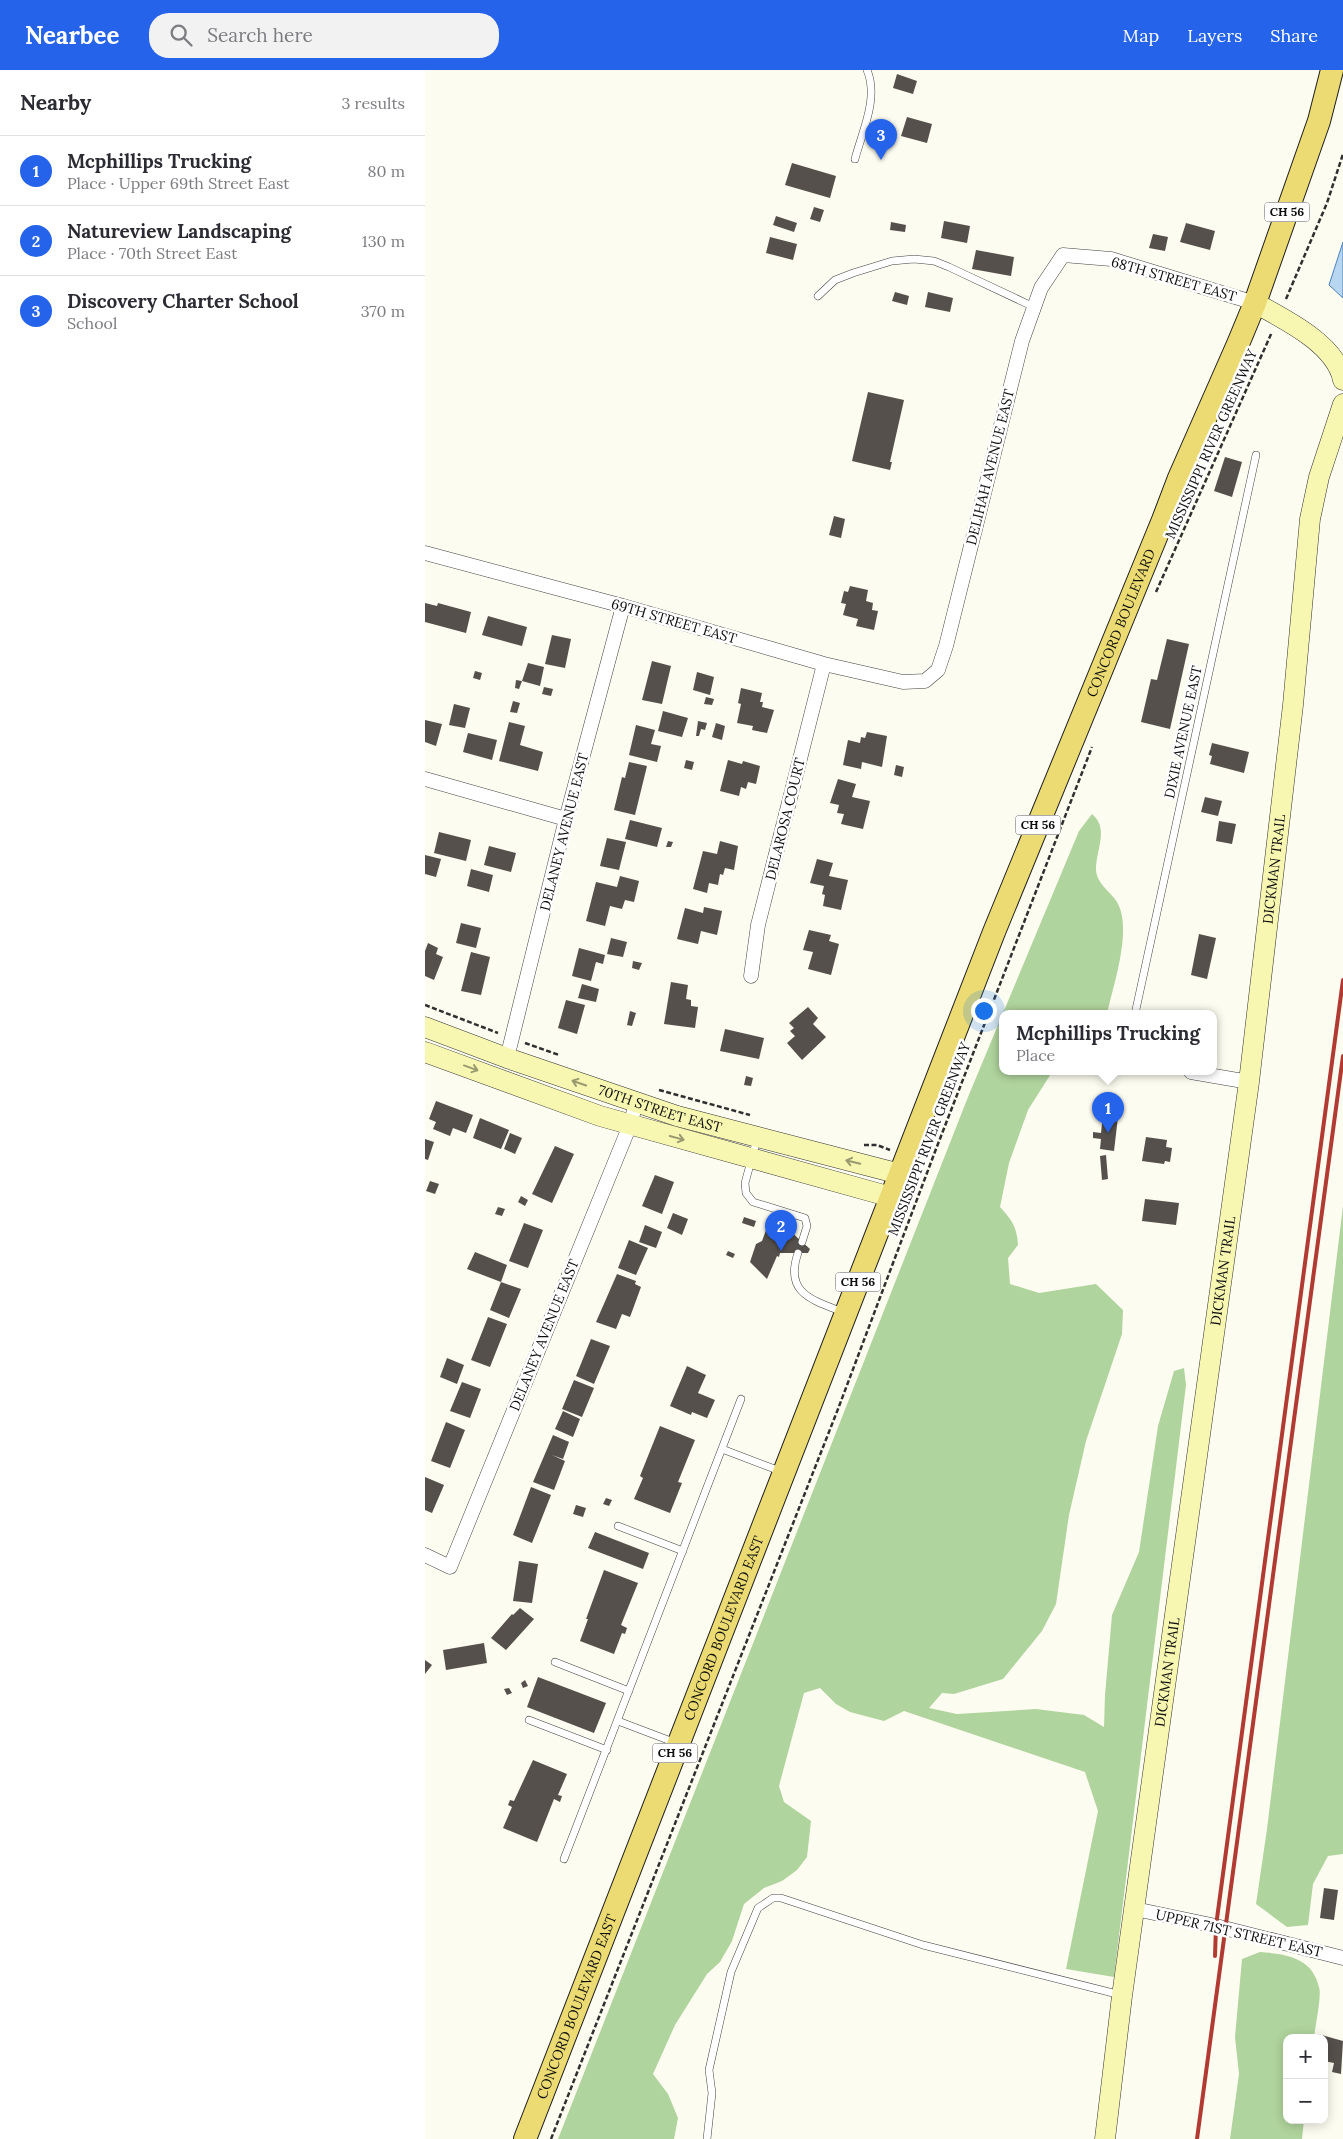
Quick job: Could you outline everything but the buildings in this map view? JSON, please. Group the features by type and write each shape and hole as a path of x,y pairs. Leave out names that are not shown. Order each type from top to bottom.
{"main road":[{"name":"CONCORD BOULEVARD","path":"903,1165 994,932 1179,478 1255,303 1319,121 1332,70"},
{"name":"CONCORD BOULEVARD EAST","path":"525,2139 903,1165"}],"street":[{"name":"68TH STREET EAST","path":"1063,255 1111,259 1215,289 1255,303"},
{"name":"DELIHAH AVENUE EAST","path":"925,681 938,670 946,646 1021,341 1041,288 1063,255"},
{"path":"1255,303 1279,316 1315,340 1332,358 1343,380"},
{"name":"DICKMAN TRAIL","path":"1105,2139 1122,1996 1249,1082 1293,705 1310,519 1319,478 1343,404"},
{"name":"69TH STREET EAST","path":"425,553 623,606 824,664 903,682 925,681"},
{"name":"DELANEY AVENUE EAST","path":"507,1058 566,819 623,606"},
{"name":"DELAROSA COURT","path":"751,976 758,925 824,664"},
{"path":"425,779 566,819"},
{"name":"70TH STREET EAST","path":"425,1027 507,1058 677,1116 757,1137 903,1165"},
{"name":"70TH STREET EAST","path":"425,1052 600,1116 891,1196"},
{"path":"1208,1075 1249,1082"},
{"name":"DELANEY AVENUE EAST","path":"425,1555 450,1567 630,1125 636,1103"},
{"name":"UPPER 71ST STREET EAST","path":"1135,1909 1225,1928 1343,1958"}],"lane":[{"path":"855,159 871,98 870,77 867,70"},
{"path":"818,296 835,280 853,273 892,261 914,259 934,261 1034,307"},
{"name":"DIXIE AVENUE EAST","path":"1136,1010 1256,455"},
{"path":"757,1137 745,1182 746,1193 753,1202 805,1218 807,1226 802,1242"},
{"path":"798,1253 794,1265 793,1279 799,1289 820,1303 846,1313"},
{"path":"564,1859 741,1399"},
{"path":"722,1449 785,1472"},
{"path":"618,1526 683,1552"},
{"path":"555,1662 629,1691"},
{"path":"529,1720 607,1750"},
{"path":"618,1721 678,1744"},
{"path":"707,2139 712,2093 709,2070 731,1972 758,1908 773,1898 781,1898 923,1945 1122,1996"}],"path":[{"name":"MISSISSIPPI RIVER GREENWAY","path":"1154,596 1279,316 1327,203 1343,154"},
{"name":"MISSISSIPPI RIVER GREENWAY","path":"551,2139 835,1418 930,1164 1094,742"},
{"path":"425,1005 567,1058"},
{"path":"651,1087 754,1116"},
{"path":"857,1145 877,1145 903,1165 930,1164"}],"green space":[{"path":"1092,814 1100,826 1101,833 1096,863 1097,876 1117,902 1121,913 1123,927 1120,958 1108,1010 1004,1010 1079,831"},
{"path":"999,1023 999,1075 1050,1075 1028,1110 1009,1163 1000,1207 1013,1224 1018,1245 1008,1258 1010,1284 1039,1293 1096,1284 1123,1310 1122,1334 1086,1441 1069,1515 1056,1604 1042,1631 1003,1679 954,1694 942,1693 929,1708 957,1714 1036,1709 1084,1715 1104,1727 1112,1615 1139,1552 1158,1426 1174,1371 1184,1368 1186,1385 1114,1977 1066,1969 1098,1811 1085,1772 904,1711 884,1721 850,1712 836,1704 820,1688 804,1693 779,1786 784,1802 811,1821 807,1857 797,1870 782,1881 764,1888 744,1904 732,1941 720,1962 707,1974 675,2025 653,2074 668,2094 678,2118 674,2139 558,2139 968,1097"},
{"path":"1343,1206 1343,1854 1328,1856 1313,1884 1308,1925 1287,1927 1256,1904 1267,1829"},
{"path":"1260,1952 1288,1956 1304,1963 1316,1977 1320,1991 1315,2034 1283,2034 1283,2124 1304,2124 1302,2139 1230,2139 1239,2074 1235,2037 1242,1959"}],"water":[{"path":"1343,242 1343,298 1329,285"}],"railway":[{"path":"1215,1956 1216,1926 1343,980"},
{"path":"1197,2139 1343,1056"}],"place":[{"name":"Discovery Charter School","path":"881,160"},
{"name":"Mcphillips Trucking","path":"1108,1133"},
{"name":"Natureview Landscaping","path":"781,1251"}]}
